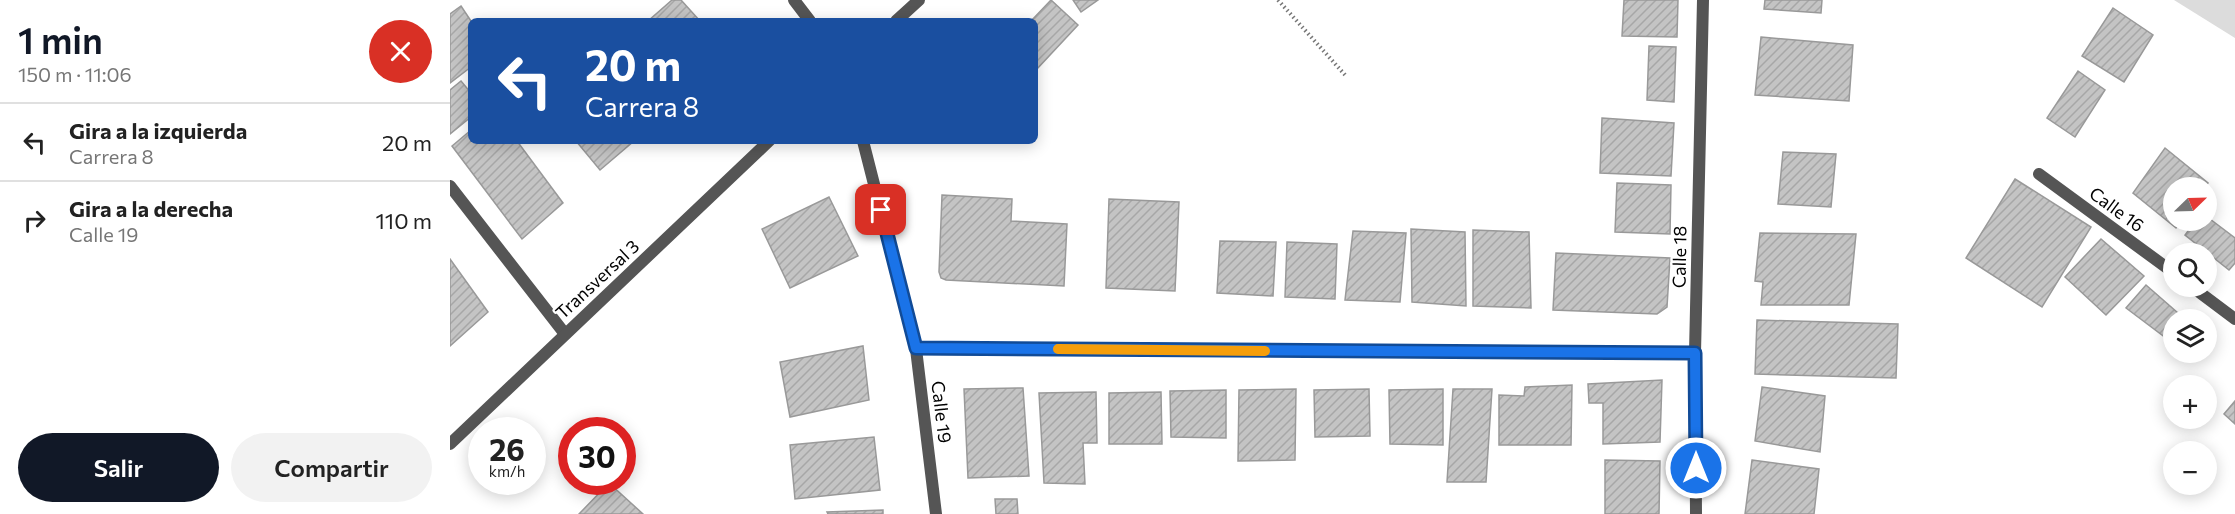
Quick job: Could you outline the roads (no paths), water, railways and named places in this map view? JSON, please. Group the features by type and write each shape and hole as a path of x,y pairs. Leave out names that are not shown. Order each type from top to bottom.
{"street":[{"path":"794,0 808,18"},
{"path":"899,18 919,0"},
{"name":"Calle 18","path":"1696,514 1695,353 1703,0"},
{"name":"Transversal 3","path":"450,444 767,144"},
{"name":"Calle 19","path":"864,144 916,348 936,514"},
{"name":"Calle 16","path":"2039,174 2163,265"},
{"path":"450,186 565,334"},
{"path":"2206,297 2235,319"},
{"path":"916,348 1695,353"}]}
